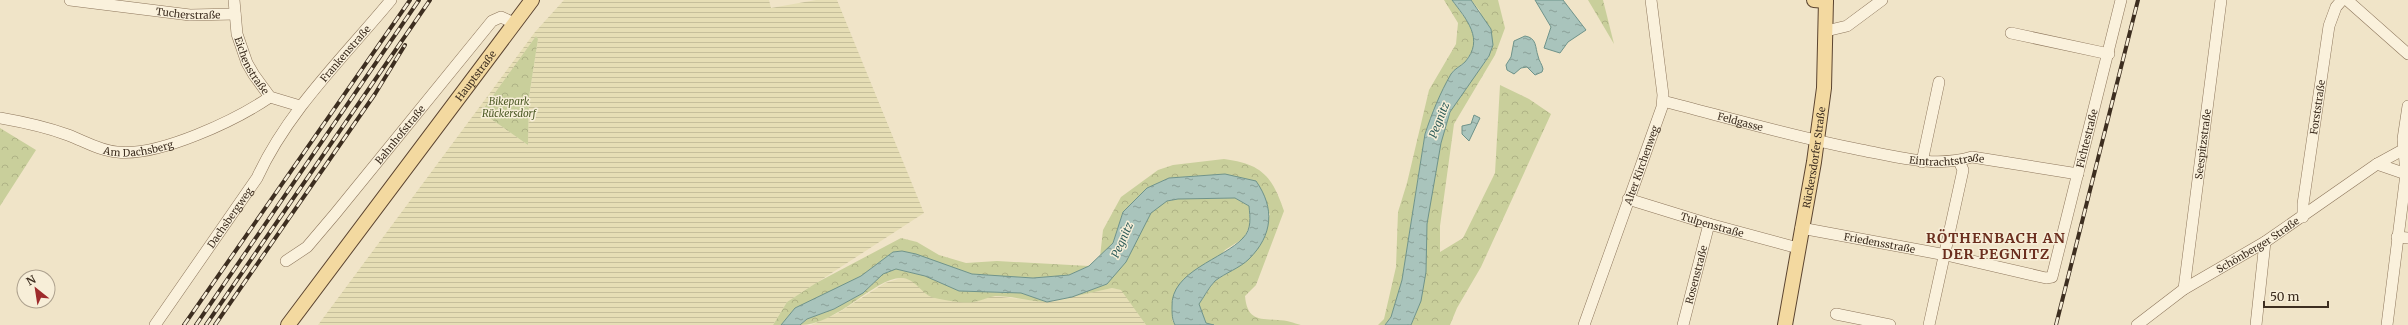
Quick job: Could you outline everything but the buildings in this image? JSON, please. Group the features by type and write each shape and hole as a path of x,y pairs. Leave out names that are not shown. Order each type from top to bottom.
{"main road":[{"name":"Hauptstraße","path":"288,325 420,152 532,0"},
{"name":"Rückersdorfer Straße","path":"1785,325 1817,142 1824,88 1826,31 1822,0"}],"street":[{"name":"Tucherstraße","path":"70,0 190,15 235,14"},
{"name":"Eichenstraße","path":"234,0 238,34 247,63 270,97 300,106"},
{"name":"Frankenstraße","path":"300,106 391,0"},
{"name":"Alter Kirchenweg","path":"1584,325 1663,101 1651,0"},
{"path":"1826,31 1847,26 1882,0"},
{"name":"Fichtestraße","path":"2052,277 2121,0"},
{"name":"Seespitzstraße","path":"2184,289 2221,0"},
{"name":"Forststraße","path":"2304,217 2303,204 2329,26 2336,7 2342,0"},
{"path":"2347,0 2408,54"},
{"name":"Bahnhofstraße","path":"286,261 312,241 492,21 501,17 514,23"},
{"path":"2011,33 2108,54"},
{"path":"1922,162 1939,82"},
{"name":"Am Dachsberg","path":"0,118 43,128 118,152 153,148 199,133 252,109 270,97"},
{"name":"Feldgasse","path":"1663,101 1817,142"},
{"name":"Dachsbergweg","path":"155,325 257,178 266,157 300,106"},
{"path":"2387,325 2403,238 2406,148 2403,139 2408,106"},
{"name":"Eintrachtstraße","path":"1817,142 1922,162 1960,161 1972,157 2078,174"},
{"name":"Schönberger Straße","path":"2138,325 2184,289 2265,242 2304,217 2377,164 2406,148"},
{"path":"1929,325 1946,255 1963,170 1960,161"},
{"path":"2377,164 2406,174"},
{"name":"Tulpenstraße","path":"1628,199 1709,224 1798,248"},
{"name":"Rosenstraße","path":"1683,325 1709,224"},
{"name":"Friedensstraße","path":"1801,228 1946,255 2046,278 2052,277"},
{"path":"2256,325 2265,242"},
{"path":"1836,314 1890,325"}],"shaded area":[{"path":"564,0 769,0 771,8 816,0 837,0 924,213 787,302 773,325 318,325 535,32","holes":["536,36 538,39 529,97 528,145 481,112"]},
{"path":"901,278 912,280 932,297 974,302 992,296 1047,302 1112,288 1122,290 1146,325 811,325 838,313 885,283"}],"green space":[{"path":"1444,0 1452,0 1474,31 1475,47 1465,62 1452,72 1425,134 1402,280 1391,317 1385,325 1378,325 1384,319 1396,267 1398,212 1407,183 1429,90 1456,44 1458,23"},
{"path":"1471,0 1498,0 1505,28 1495,55 1454,124 1440,226 1440,252 1463,238 1495,173 1500,85 1529,99 1551,114 1481,267 1457,308 1450,325 1411,325 1420,301 1424,276 1428,212 1438,150 1446,121 1454,104 1489,57 1480,11"},
{"path":"1588,0 1603,0 1614,44"},
{"name":"Bikepark Rückersdorf","path":"536,36 538,39 529,97 528,145 481,112"},
{"path":"0,128 36,150 0,206"},
{"path":"1224,159 1248,164 1257,168 1264,174 1270,180 1275,189 1284,211 1256,285 1245,296 1248,310 1255,317 1284,320 1301,325 1214,325 1206,323 1199,304 1214,282 1248,259 1270,214 1225,174 1169,178 1147,188 1123,212 1113,243 1100,257 1103,230 1121,197 1158,170 1173,165"},
{"path":"1235,198 1249,206 1250,225 1244,238 1225,250 1172,320 1175,325 1146,325 1121,290 1112,288 1072,297 1107,284 1151,212 1167,201 1178,199"},
{"path":"901,238 917,242 939,255 966,263 997,261 1089,266 1069,275 1033,278 995,276 972,274 902,251 893,252 861,276 842,287 795,308 781,325 773,325 787,302 816,283"},
{"path":"896,269 925,276 959,291 1021,293 1047,302 995,296 970,302 949,301 930,297 911,281 901,278 890,280 879,285 828,318 814,323 800,325 807,319 834,309 863,293 883,274"}],"water":[{"name":"Pegnitz","path":"1452,0 1471,0 1491,29 1493,45 1489,56 1450,112 1441,143 1427,224 1426,272 1421,301 1411,325 1385,325 1391,317 1402,280 1425,134 1430,118 1452,72 1465,62 1471,54 1473,45 1473,37 1468,22"},
{"path":"1535,0 1563,0 1586,30 1568,42 1560,53 1544,48 1551,27"},
{"path":"1525,36 1534,41 1538,58 1543,69 1542,72 1535,75 1527,67 1521,68 1514,74 1507,70 1506,65 1511,57 1514,41"},
{"path":"1474,115 1480,118 1469,141 1462,134 1462,126 1471,124"},
{"name":"Pegnitz","path":"1225,174 1256,181 1266,201 1269,221 1267,231 1257,250 1249,259 1237,268 1215,281 1199,304 1206,323 1214,325 1175,325 1172,307 1174,295 1180,284 1189,275 1234,246 1248,231 1250,223 1249,206 1235,198 1178,199 1167,201 1151,213 1126,262 1107,284 1072,297 1047,302 1021,293 959,291 925,276 896,269 883,274 863,293 834,309 807,319 800,325 781,325 795,308 861,276 893,252 902,251 916,254 972,274 1033,278 1069,275 1089,266 1113,243 1123,212 1147,188 1169,178"}],"railway":[{"path":"184,325 410,0"},
{"path":"196,325 419,0"},
{"path":"206,325 430,0"},
{"path":"2056,325 2138,0"},
{"path":"215,325 375,94 405,45"}],"district":[{"name":"RÖTHENBACH AN DER PEGNITZ","path":"1996,246"}]}
